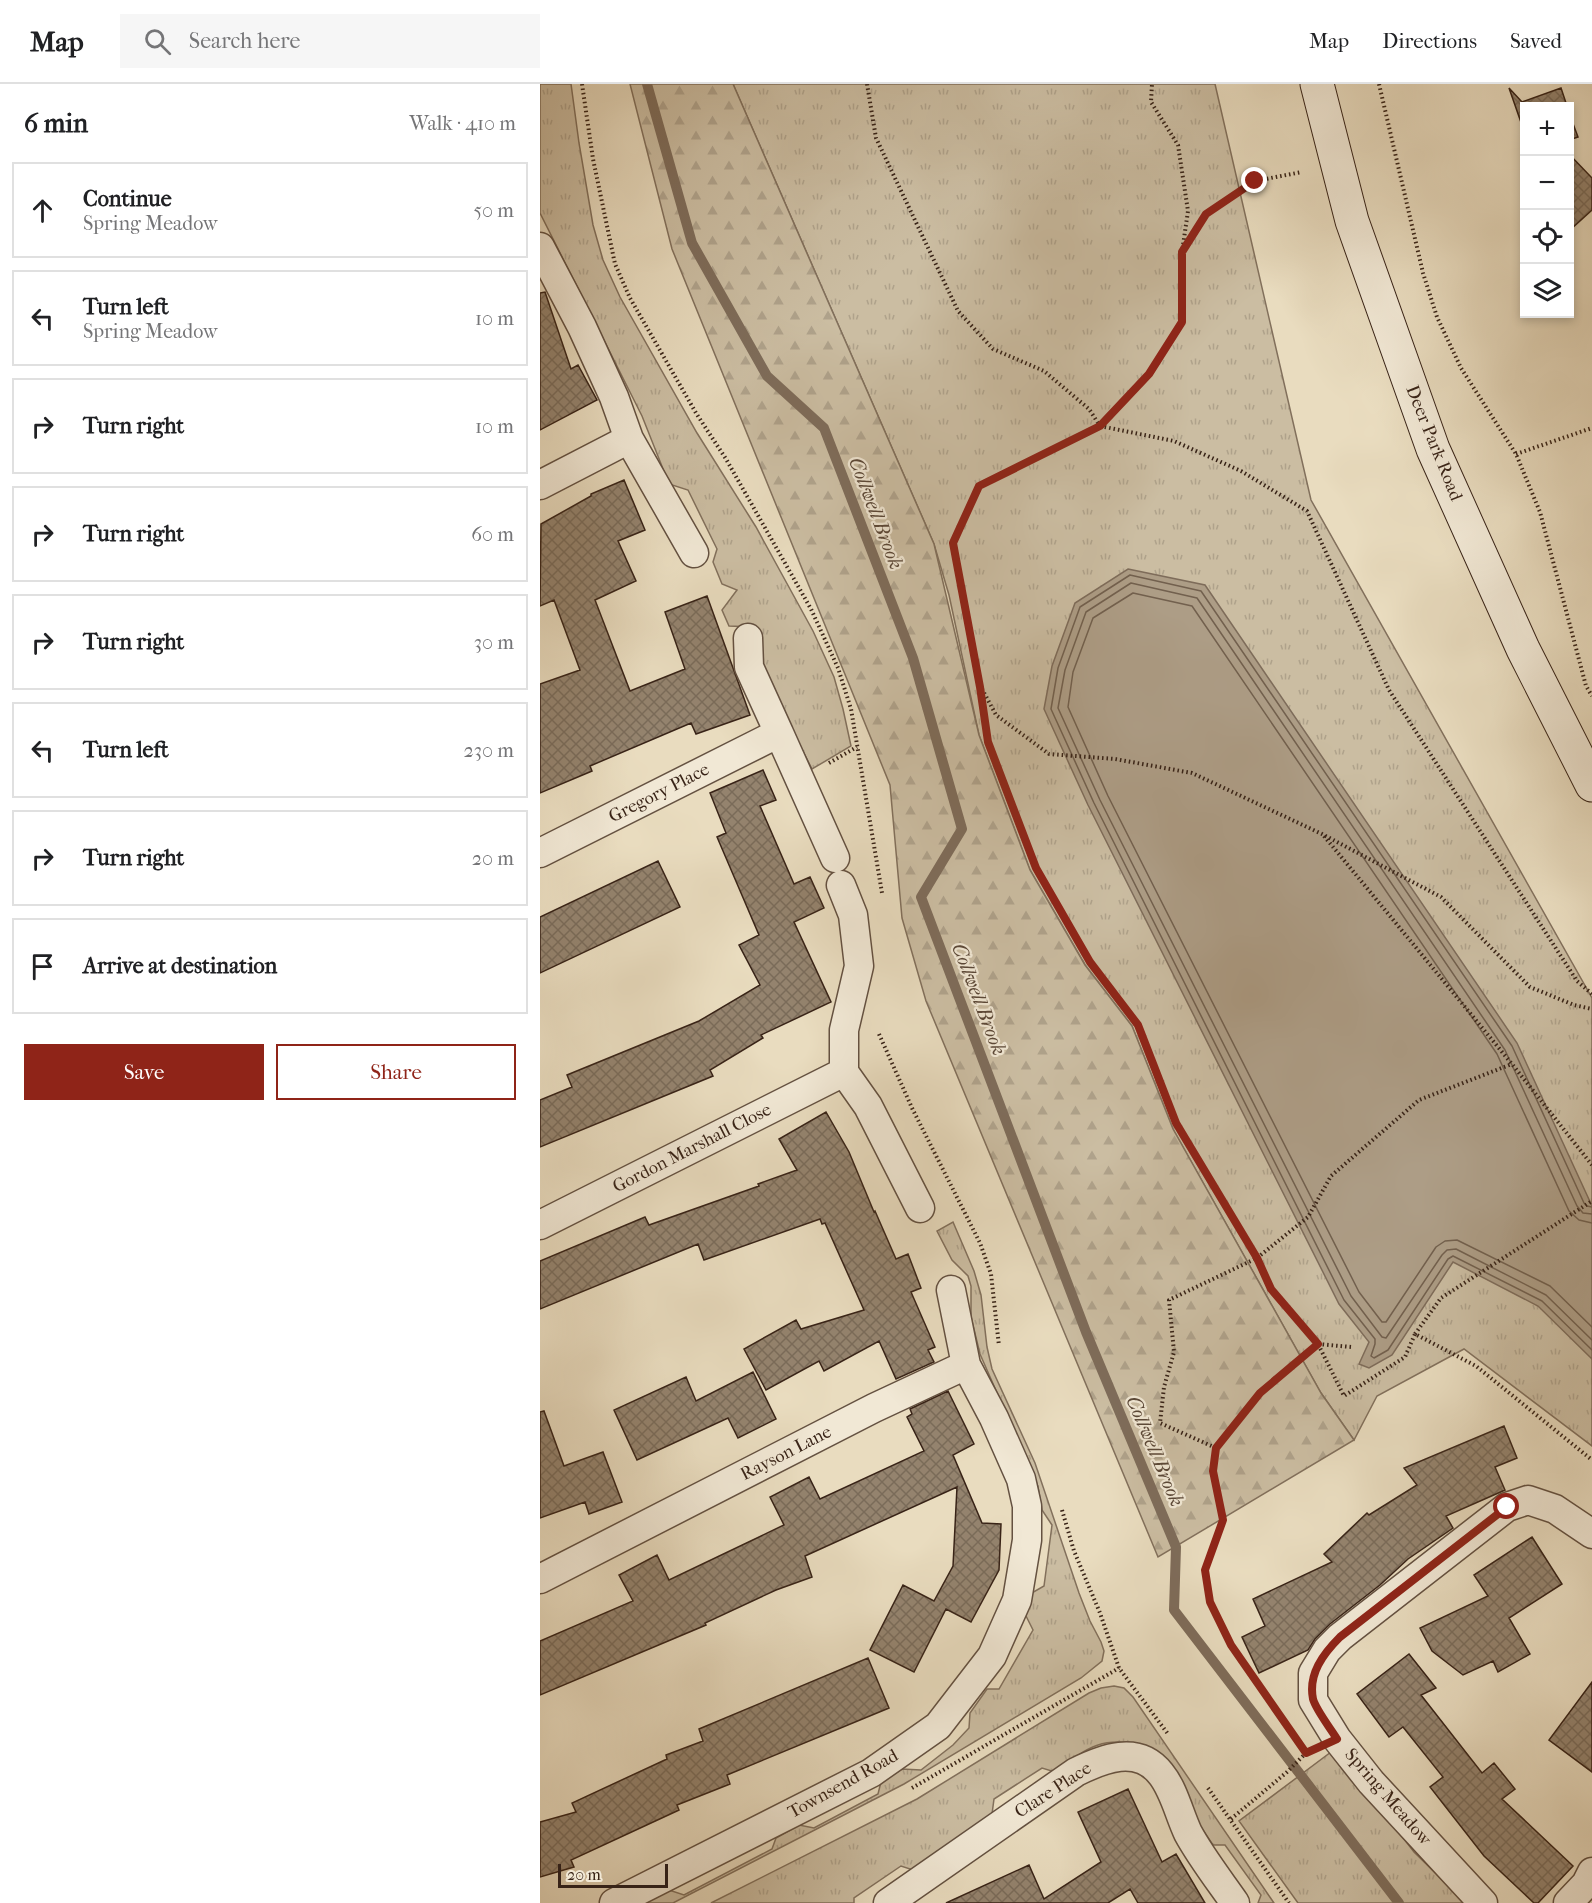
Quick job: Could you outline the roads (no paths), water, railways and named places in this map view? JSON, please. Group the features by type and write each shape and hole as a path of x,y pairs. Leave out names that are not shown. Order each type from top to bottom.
{"street":[{"name":"Deer Park Road","path":"1317,84 1352,221 1433,449 1523,649 1592,785"},
{"path":"540,247 587,337 614,397 629,439 694,553"},
{"path":"540,485 629,439"},
{"path":"748,638 749,667 838,871 853,915 859,966 844,1030 844,1072 868,1106 920,1208"},
{"name":"Gregory Place","path":"540,853 779,733"},
{"name":"Gordon Marshall Close","path":"540,1225 844,1072"},
{"path":"951,1290 966,1365"},
{"name":"Rayson Lane","path":"540,1579 874,1408 966,1365"},
{"name":"Townsend Road","path":"614,1903 871,1773 938,1726 992,1656 1017,1600 1027,1540 1027,1506 1021,1479 994,1418 966,1365"},
{"name":"Spring Meadow","path":"1483,1903 1371,1782 1337,1739 1313,1700 1313,1674 1327,1650 1340,1637 1507,1507 1528,1500 1555,1509 1592,1534"},
{"name":"Clare Place","path":"888,1903 1076,1772 1102,1759 1118,1756 1135,1757 1160,1773 1189,1835 1235,1903"},
{"path":"1568,1903 1586,1884 1592,1872"}],"water":[{"path":"1128,569 1205,585 1517,1043 1592,1206 1592,1359 1538,1306 1453,1262 1392,1355 1369,1368 1359,1364 1369,1342 1339,1304 1088,805 1044,709 1052,666 1075,603"}],"waterway":[{"name":"Collwell Brook","path":"647,84 692,243 767,376 824,428 913,658 962,829 921,897 1086,1332 1176,1547 1174,1610 1399,1903"}]}
